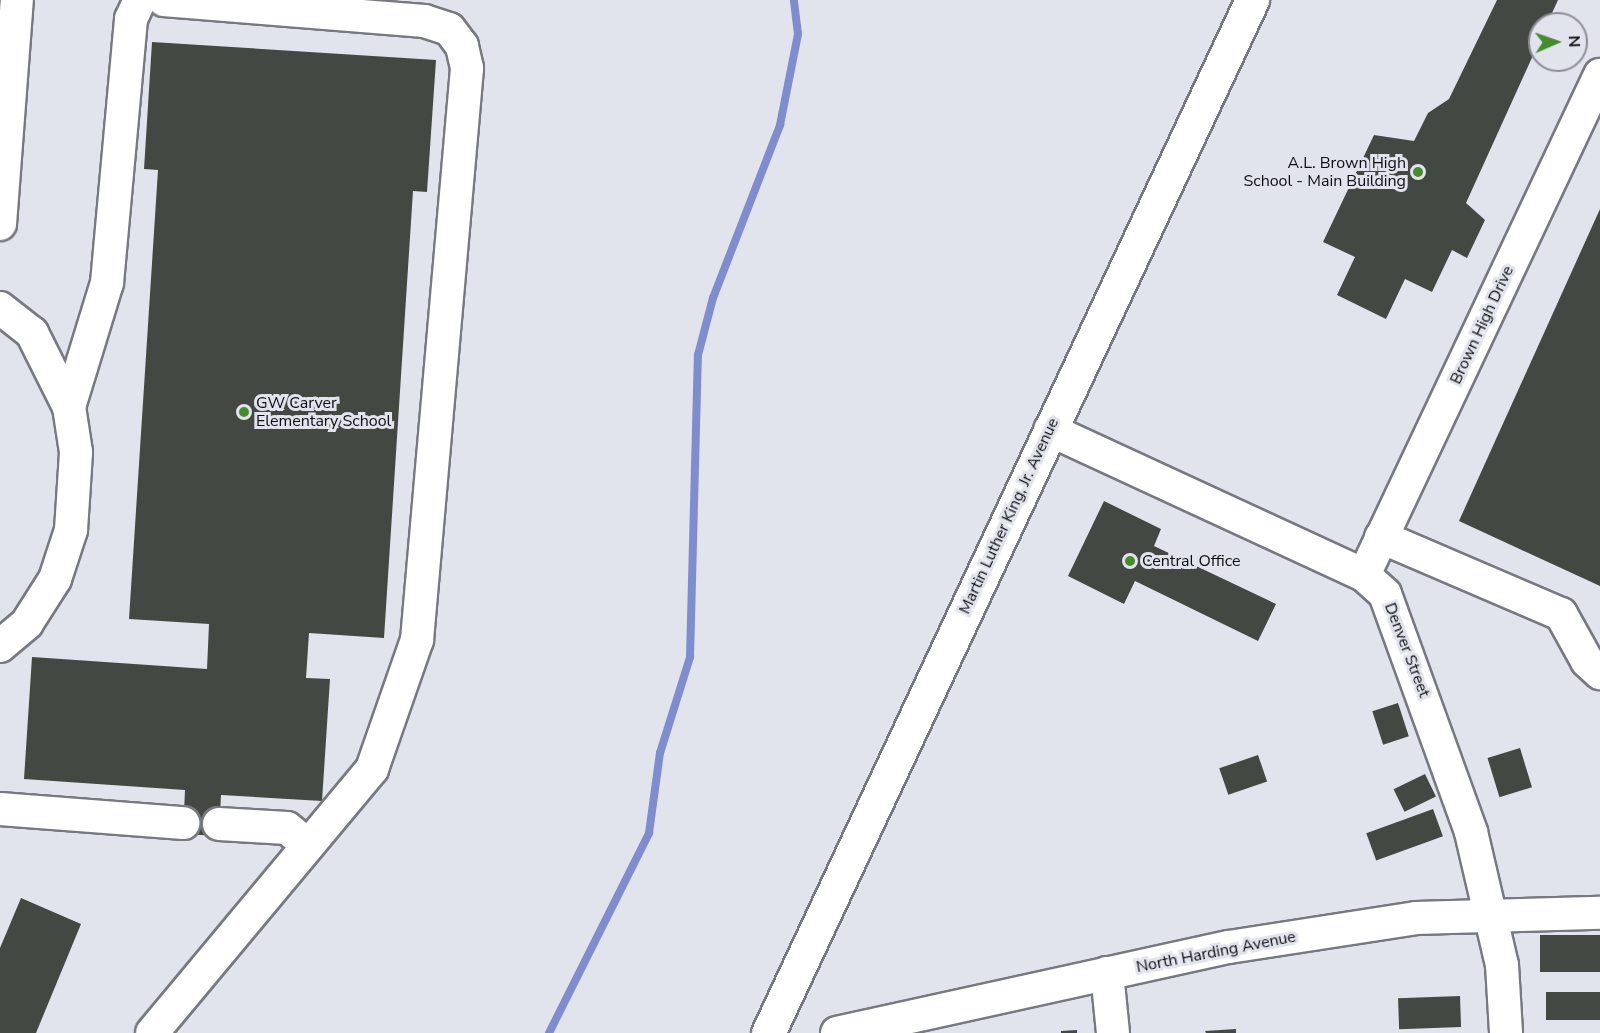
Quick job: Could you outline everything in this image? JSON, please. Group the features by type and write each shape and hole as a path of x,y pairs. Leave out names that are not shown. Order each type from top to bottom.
{"main road":[{"name":"Martin Luther King, Jr. Avenue","path":"768,1033 1252,0"}],"street":[{"path":"0,224 17,0"},
{"path":"69,407 107,283 131,20 140,0"},
{"path":"152,1033 372,769 417,640 467,68 462,46 449,29 424,21 252,5 164,0"},
{"name":"Brown High Drive","path":"1364,575 1590,121 1600,75"},
{"path":"0,308 32,333 69,407 76,452 71,530 55,579 27,623 2,645"},
{"name":"Denver Street","path":"1050,430 1364,575 1385,594 1404,637 1471,832 1492,912 1506,1033"},
{"path":"1381,537 1561,614 1587,661 1600,673"},
{"path":"0,809 183,823"},
{"path":"219,825 287,828 308,845"},
{"name":"North Harding Avenue","path":"837,1033 873,1029 1107,973 1252,943 1416,918 1492,912 1600,913"},
{"path":"1107,973 1113,1033"}],"building":[{"name":"A.L. Brown High School - Main Building","path":"1497,0 1558,0 1552,12 1528,12 1528,66 1466,203 1485,220 1467,258 1452,250 1432,292 1405,279 1386,319 1337,295 1355,257 1323,242 1374,135 1414,141 1428,113 1449,99"},
{"path":"152,42 436,60 427,192 413,191 384,638 309,633 306,678 330,679 322,801 221,795 219,836 183,834 185,790 24,779 32,657 207,669 209,624 129,619 158,170 144,169"},
{"path":"1600,209 1600,586 1459,521"},
{"name":"Central Office","path":"1104,501 1161,529 1154,546 1276,604 1258,641 1135,581 1124,604 1068,576"},
{"path":"1398,703 1409,736 1383,745 1372,711"},
{"path":"1520,748 1532,787 1499,797 1487,758"},
{"path":"1258,755 1267,781 1228,795 1219,768"},
{"path":"1425,774 1436,796 1405,812 1394,789"},
{"path":"1433,809 1443,836 1376,861 1366,833"},
{"path":"21,898 81,924 36,1033 0,1033 0,948"},
{"path":"1540,935 1600,935 1600,972 1540,972"},
{"path":"1546,992 1600,992 1600,1020 1546,1020"},
{"path":"1460,996 1461,1027 1399,1029 1398,998"},
{"path":"1236,1029 1236,1033 1206,1033 1205,1031"},
{"path":"1077,1030 1077,1033 1061,1033 1061,1031"}],"waterway":[{"path":"549,1033 649,833 660,753 690,657 698,355 713,298 780,125 798,34 794,0"}],"place":[{"name":"A.L. Brown High School - Main Building","path":"1418,172"},
{"name":"GW Carver Elementary School","path":"244,412"},
{"name":"Central Office","path":"1130,561"}]}
